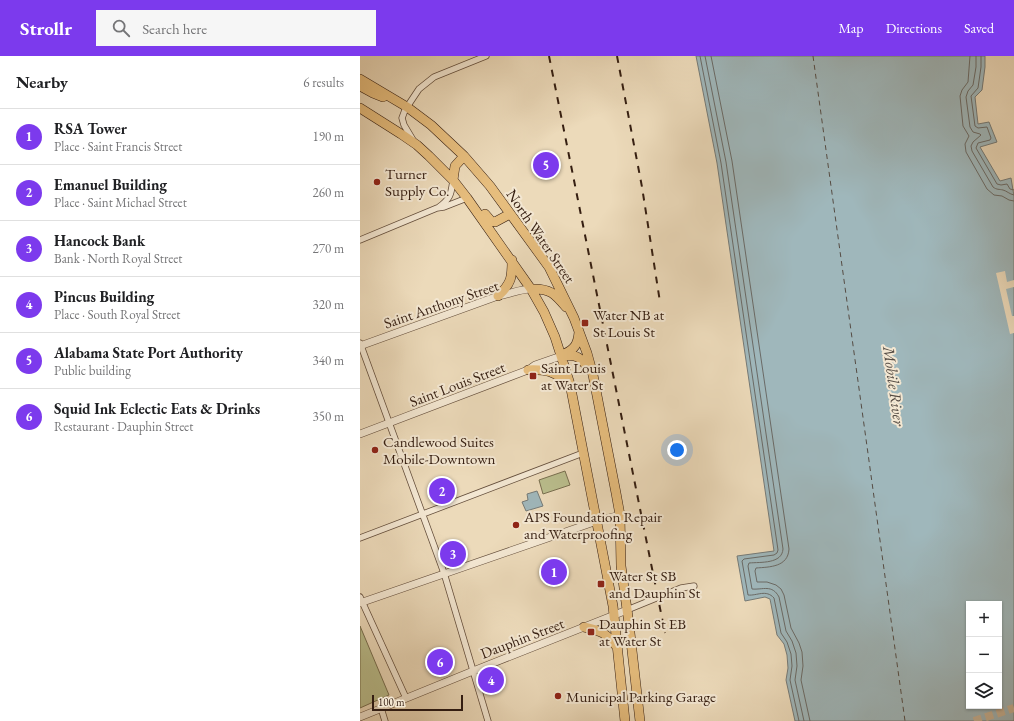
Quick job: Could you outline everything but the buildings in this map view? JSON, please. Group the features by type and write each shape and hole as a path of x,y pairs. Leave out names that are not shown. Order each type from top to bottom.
{"highway":[{"name":"North Water Street","path":"360,79 407,107 432,125 464,156 490,186 549,267 579,329 593,375 609,450 620,515 621,566 640,721"},
{"path":"360,86 372,93 396,100"},
{"path":"360,108 417,146 453,180 532,289 547,318 570,384 597,521 614,615 625,721"},
{"path":"453,180 454,168 464,156"},
{"path":"467,198 478,204 492,222 497,222 510,214"},
{"path":"498,296 509,283 512,272 512,260"},
{"path":"532,289 541,289 550,292 559,299 574,318"},
{"path":"561,356 573,350 577,346 579,329"},
{"path":"561,356 570,355 581,359 593,375"},
{"path":"528,370 550,371 570,384"},
{"path":"584,627 602,631 618,648"}],"street":[{"path":"417,146 403,123 403,113 419,89 434,77 475,58 486,56"},
{"path":"360,240 437,208 449,199 453,180"},
{"path":"437,208 444,207 467,198"},
{"name":"Saint Anthony Street","path":"360,345 498,296 532,289"},
{"path":"360,345 444,573 488,721"},
{"name":"Saint Louis Street","path":"360,434 561,356"},
{"path":"360,538 583,453"},
{"path":"406,698 361,601 597,521 620,515"},
{"name":"Dauphin Street","path":"360,717 681,588 694,586"},
{"path":"381,708 385,721"}],"green space":[{"path":"565,471 570,485 543,494 539,480"},
{"path":"360,626 389,695 360,708"}],"water":[{"name":"Mobile River","path":"696,56 985,56 982,90 975,97 978,124 989,122 997,142 980,147 1000,181 1011,178 1014,196 1014,721 795,721 786,680 788,668 787,655 784,644 777,635 770,599 765,597 745,601 737,556 774,551 717,163"},
{"path":"537,491 543,506 526,511 522,502 528,500 527,494"}],"pier":[{"path":"1005,271 1007,282 1014,280 1014,287 1006,289 1012,316 1014,316 1014,333 1010,334 996,273"}],"ferry route":[{"path":"813,56 905,721"}],"tunnel":[{"path":"974,721 1014,708"}],"railway":[{"path":"549,56 665,633"},
{"path":"617,56 642,187 660,302"}],"place":[{"name":"Alabama State Port Authority","path":"546,165"},
{"name":"Turner Supply Co.","path":"377,182"},
{"name":"Water NB at St Louis St","path":"585,323"},
{"name":"Saint Louis at Water St","path":"533,376"},
{"name":"Candlewood Suites Mobile-Downtown","path":"375,450"},
{"name":"Emanuel Building","path":"442,491"},
{"name":"APS Foundation Repair and Waterproofing","path":"516,525"},
{"name":"Hancock Bank","path":"453,554"},
{"name":"RSA Tower","path":"554,572"},
{"name":"Water St SB and Dauphin St","path":"601,584"},
{"name":"Dauphin St EB at Water St","path":"591,632"},
{"name":"Squid Ink Eclectic Eats & Drinks","path":"440,662"},
{"name":"Pincus Building","path":"491,680"},
{"name":"Municipal Parking Garage","path":"558,696"}]}
